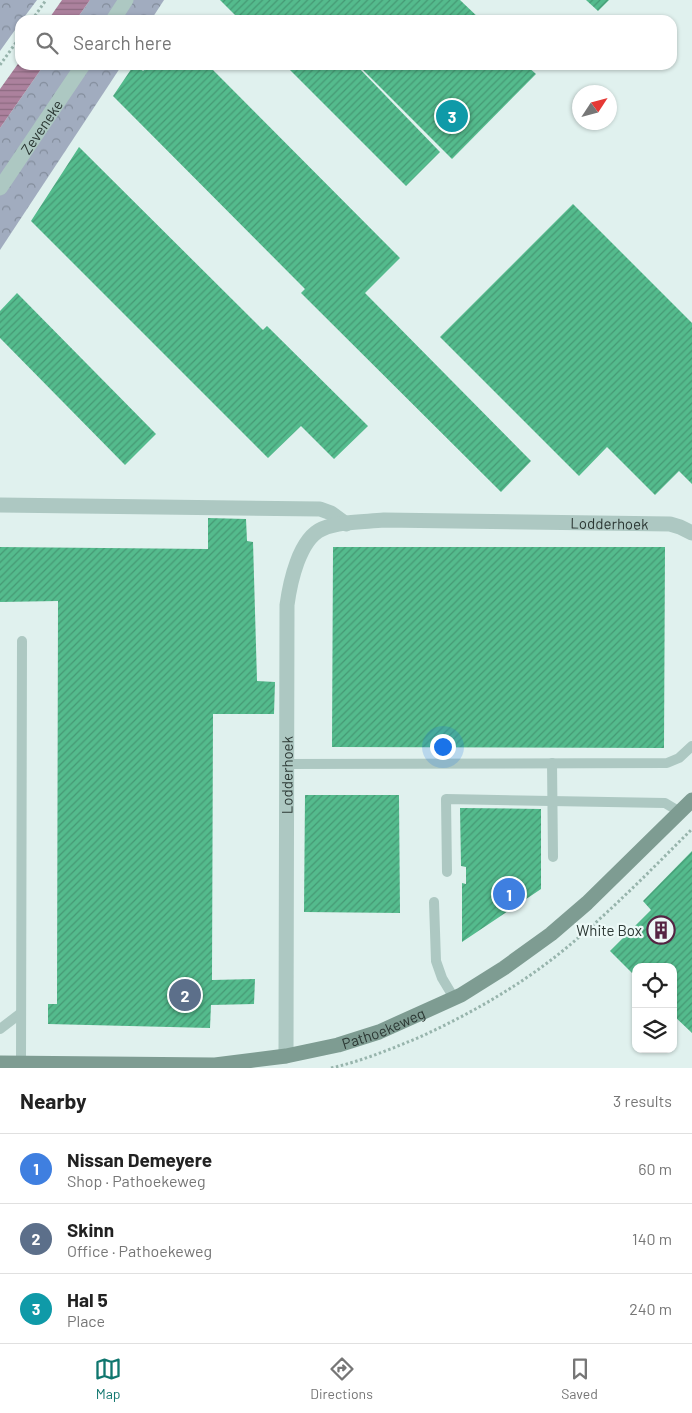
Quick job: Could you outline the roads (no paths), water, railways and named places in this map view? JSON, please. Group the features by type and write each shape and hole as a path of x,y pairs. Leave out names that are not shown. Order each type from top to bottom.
{"main road":[{"name":"Pathoekeweg","path":"0,1063 215,1065 286,1056 338,1045 380,1032 454,998 504,968 551,934 587,903 692,800"}],"street":[{"path":"116,15 126,0"},
{"name":"Zeveneke","path":"0,188 80,70"},
{"path":"0,505 320,508 331,513 346,524"},
{"name":"Lodderhoek","path":"286,1056 287,606 290,587 303,550 314,534 323,529 346,524 384,520 670,524 692,533"}],"lane":[{"path":"21,1063 22,641"},
{"path":"286,764 667,763 679,758 692,746"},
{"path":"552,763 553,857"},
{"path":"447,872 446,799 665,803 680,812"},
{"path":"434,902 436,961 442,978 454,998"},
{"path":"0,1029 21,1013"}],"place":[{"name":"Hal 5","path":"452,116"},
{"name":"Nissan Demeyere","path":"509,894"},
{"name":"White Box","path":"661,930"},
{"name":"Skinn","path":"185,995"}]}
